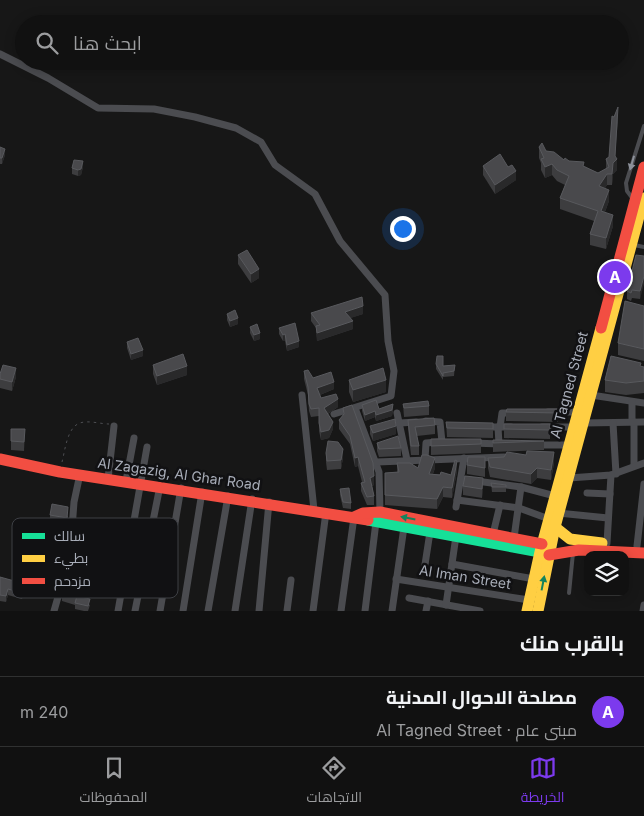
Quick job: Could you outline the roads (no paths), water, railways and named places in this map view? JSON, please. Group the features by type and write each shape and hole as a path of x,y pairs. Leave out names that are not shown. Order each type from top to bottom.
{"main road":[{"name":"Al Tagned Street","path":"528,606 543,550 569,478 579,425 578,412 639,199 644,167"},
{"name":"Al Tagned Street","path":"554,519 555,496 564,452 579,425 591,396 620,304 640,226 639,199"},
{"name":"Al Zagazig, Al Ghar Road","path":"0,459 60,472 181,488 354,517 362,513 493,534 514,538 543,550"},
{"name":"Al Zagazig, Al Ghar Road","path":"378,517 404,527 543,550"},
{"path":"554,519 559,533 572,541 609,550"},
{"path":"543,550 642,548"},
{"name":"Al Tagned Street","path":"538,611 543,550"}],"street":[{"path":"0,54 15,61"},
{"path":"35,70 98,108 154,109 195,116 236,128 261,142 275,165 315,194 340,241 385,295 388,341 394,371 392,394 388,397 334,414"},
{"path":"302,396 314,510"},
{"path":"591,396 644,402"},
{"path":"632,402 634,465"},
{"path":"355,408 371,447 380,478 378,517 365,611"},
{"path":"499,444 499,427 502,413 523,412"},
{"path":"541,412 578,412"},
{"path":"390,423 399,419 436,420 442,426 442,442"},
{"path":"399,419 408,460"},
{"path":"537,427 644,422"},
{"path":"609,550 608,518 613,475 613,423"},
{"path":"108,479 114,426"},
{"path":"442,426 451,426"},
{"path":"479,427 518,427"},
{"path":"364,430 373,428"},
{"path":"395,440 403,437"},
{"path":"126,482 134,438"},
{"path":"425,459 424,448 426,443 452,442"},
{"path":"462,443 509,444"},
{"path":"489,458 491,444"},
{"path":"529,444 564,452"},
{"path":"371,447 379,445"},
{"path":"135,518 147,447"},
{"path":"376,462 508,457"},
{"path":"464,458 456,503 518,508 554,519 608,518"},
{"path":"569,478 613,475 634,465 644,463"},
{"path":"73,518 80,474"},
{"path":"461,479 521,487 555,496"},
{"path":"642,548 644,484"},
{"path":"154,518 160,486"},
{"path":"514,538 521,487"},
{"path":"176,518 181,488"},
{"path":"183,611 202,492"},
{"path":"586,493 610,494"},
{"path":"208,611 228,496"},
{"path":"235,611 252,499"},
{"path":"259,611 269,502"},
{"path":"493,534 500,506"},
{"path":"313,611 326,512"},
{"path":"341,611 354,517"},
{"path":"392,611 404,527"},
{"path":"424,570 430,532"},
{"path":"449,607 449,587 456,536"},
{"path":"452,564 534,579"},
{"name":"Al Iman Street","path":"396,579 449,587 528,606"},
{"path":"287,611 292,580"},
{"path":"54,611 58,598"},
{"path":"118,611 120,598"},
{"path":"135,611 138,598"},
{"path":"160,611 162,598"},
{"path":"409,598 477,611"},
{"path":"426,611 428,602"},
{"path":"643,611 644,605"}],"lane":[{"path":"639,199 627,191 626,183 644,126"},
{"path":"632,252 644,247"},
{"path":"568,593 573,550"}],"place":[{"name":"مصلحة الاحوال المدنية","path":"615,277"}]}
